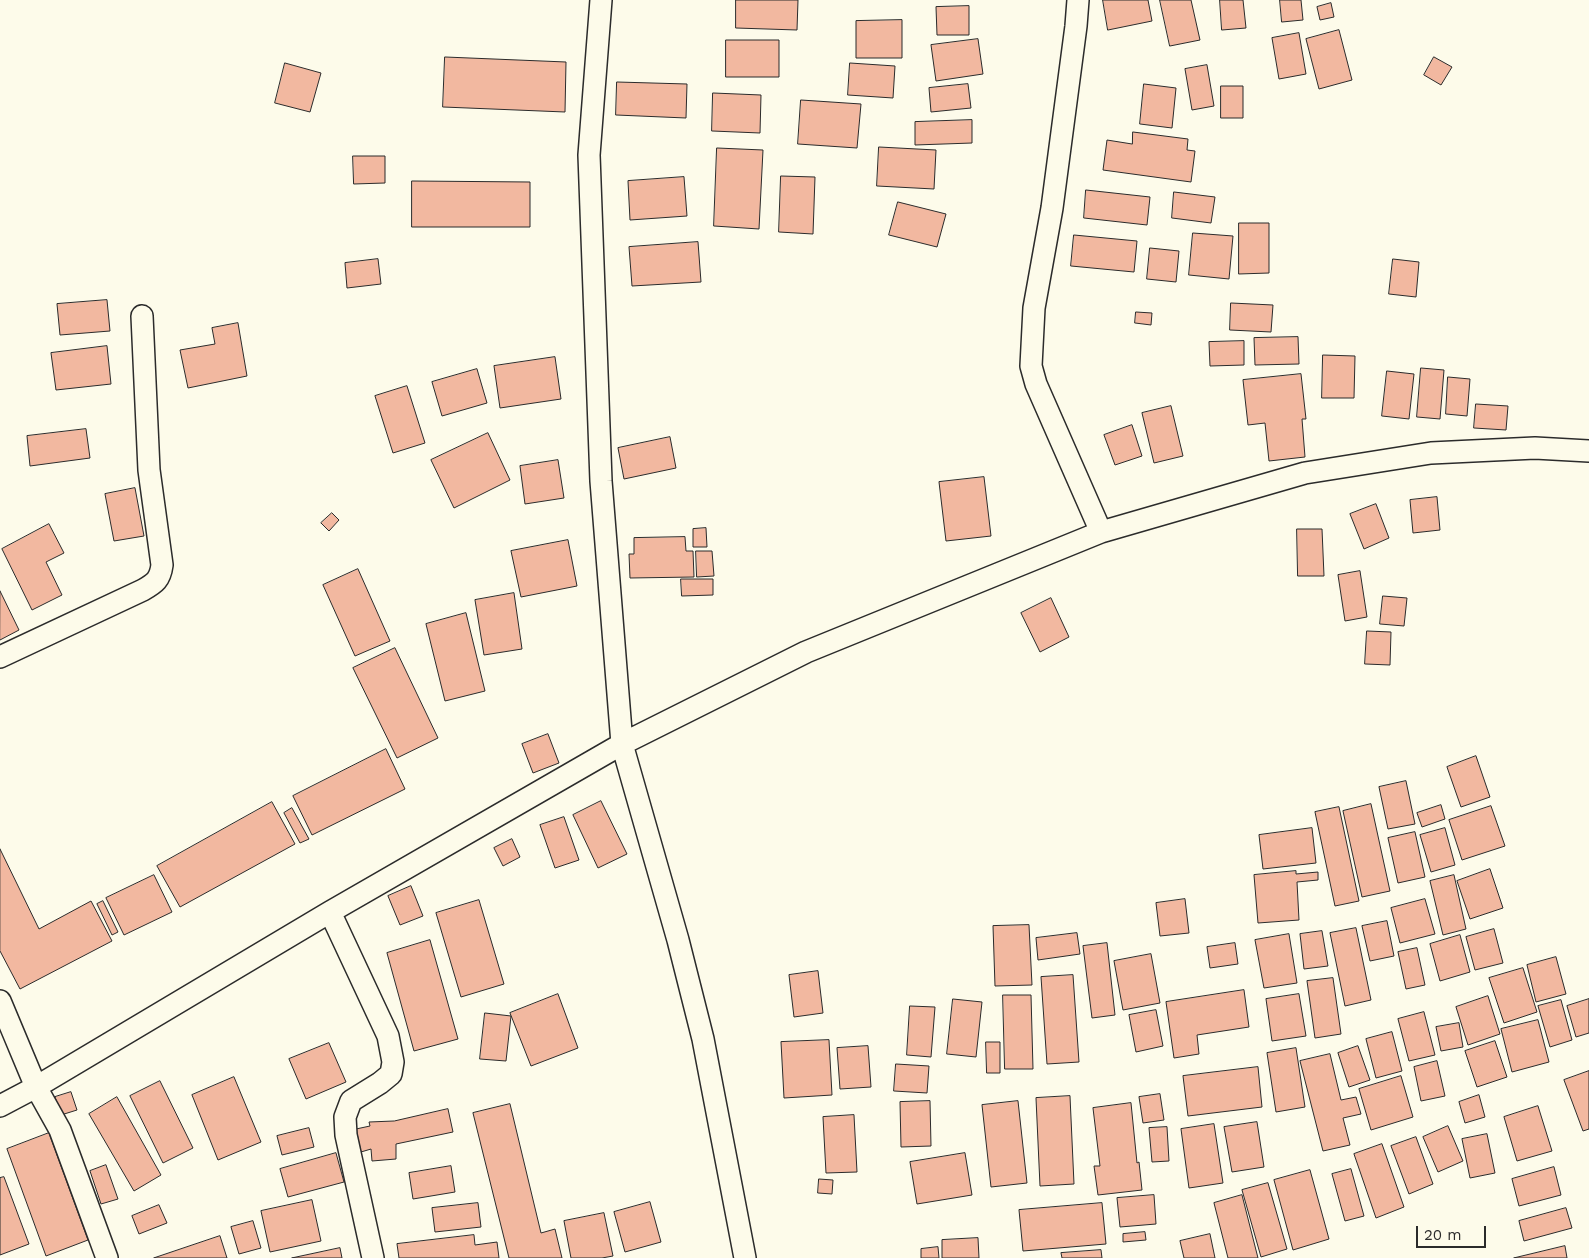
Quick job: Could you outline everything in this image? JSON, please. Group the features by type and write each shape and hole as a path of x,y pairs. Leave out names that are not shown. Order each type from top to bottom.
{"street":[{"path":"601,0 589,155 601,481 622,744 678,940 703,1039 745,1258"},
{"path":"1078,0 1053,198 1034,308 1031,366 1036,384 1101,532"},
{"path":"0,657 143,590 161,576 162,565 149,470 142,316"},
{"path":"0,1106 330,912 622,744 806,652 1101,532 1305,473 1431,453 1535,448 1589,451"},
{"path":"330,912 388,1036 393,1062 391,1074 380,1083 350,1100 344,1117 346,1135 373,1258"},
{"path":"0,1001 36,1086 60,1130 107,1258"}],"building":[{"path":"736,0 798,0 797,30 736,28"},
{"path":"1103,0 1148,0 1152,21 1108,30"},
{"path":"1160,0 1191,0 1200,40 1170,46"},
{"path":"1220,0 1243,0 1246,28 1222,30"},
{"path":"1280,0 1301,0 1303,20 1282,22"},
{"path":"1331,3 1334,17 1320,20 1317,7"},
{"path":"969,6 969,35 937,35 936,7"},
{"path":"902,20 902,58 856,58 856,21"},
{"path":"1339,30 1352,80 1319,89 1306,39"},
{"path":"1299,33 1306,74 1279,79 1272,38"},
{"path":"978,39 983,74 936,81 931,45"},
{"path":"726,40 779,40 779,77 726,77"},
{"path":"445,57 566,62 565,112 443,107"},
{"path":"1434,57 1452,67 1441,85 1424,75"},
{"path":"285,63 321,73 310,112 275,103"},
{"path":"850,63 895,66 893,98 848,95"},
{"path":"1207,65 1214,106 1192,110 1185,69"},
{"path":"617,82 687,84 686,118 616,115"},
{"path":"968,84 971,108 931,112 929,88"},
{"path":"1144,84 1176,88 1172,128 1140,124"},
{"path":"1221,86 1243,86 1243,118 1221,118"},
{"path":"713,93 761,95 760,133 712,131"},
{"path":"801,100 861,104 857,148 798,144"},
{"path":"972,120 972,143 915,145 915,122"},
{"path":"1133,132 1188,139 1187,150 1195,151 1191,182 1103,170 1107,140 1132,144"},
{"path":"879,147 936,150 934,189 877,186"},
{"path":"717,148 763,150 759,229 714,226"},
{"path":"353,156 385,156 385,183 354,184"},
{"path":"781,176 815,177 813,234 779,232"},
{"path":"684,177 687,216 630,220 628,181"},
{"path":"412,181 530,182 530,227 412,227"},
{"path":"1086,190 1150,197 1147,225 1084,218"},
{"path":"1174,192 1215,197 1211,223 1172,218"},
{"path":"898,202 946,214 937,247 889,235"},
{"path":"1239,223 1269,223 1269,273 1239,274"},
{"path":"1193,233 1233,236 1229,279 1189,275"},
{"path":"1074,235 1137,241 1134,272 1071,266"},
{"path":"698,242 701,282 632,286 629,247"},
{"path":"1150,248 1179,251 1176,282 1147,279"},
{"path":"378,259 381,284 347,288 345,263"},
{"path":"1393,259 1419,262 1416,297 1389,294"},
{"path":"107,300 110,331 60,335 57,304"},
{"path":"1231,303 1273,305 1271,332 1230,330"},
{"path":"1136,312 1152,313 1151,325 1135,323"},
{"path":"238,323 247,376 188,388 180,350 215,344 212,328"},
{"path":"1298,337 1299,364 1255,365 1254,338"},
{"path":"1244,341 1244,365 1210,366 1209,342"},
{"path":"107,346 111,384 56,390 51,353"},
{"path":"1323,355 1355,356 1354,398 1322,398"},
{"path":"555,357 561,399 500,408 494,366"},
{"path":"1421,368 1444,370 1440,419 1417,417"},
{"path":"477,369 487,403 442,416 432,382"},
{"path":"1387,371 1414,374 1409,419 1382,416"},
{"path":"1301,374 1306,419 1302,419 1305,457 1269,461 1265,423 1248,425 1243,380"},
{"path":"1448,377 1470,379 1467,416 1446,414"},
{"path":"407,386 425,443 393,453 375,396"},
{"path":"1476,404 1508,406 1506,430 1474,428"},
{"path":"1171,406 1183,456 1154,463 1142,413"},
{"path":"1132,425 1142,456 1115,465 1104,435"},
{"path":"86,429 90,458 30,466 27,436"},
{"path":"488,433 510,480 454,508 431,460"},
{"path":"670,437 676,468 624,479 618,448"},
{"path":"558,460 564,498 525,504 520,466"},
{"path":"984,477 991,536 946,541 939,482"},
{"path":"135,488 144,536 114,541 105,494"},
{"path":"1437,497 1440,530 1413,533 1410,500"},
{"path":"1376,504 1389,538 1364,549 1350,514"},
{"path":"332,513 339,520 329,531 321,523"},
{"path":"49,524 64,553 46,562 62,595 32,610 2,549"},
{"path":"706,528 707,547 693,547 693,529"},
{"path":"1297,529 1322,529 1324,576 1298,576"},
{"path":"685,537 686,551 693,551 694,577 630,578 629,554 634,554 634,538"},
{"path":"568,540 577,586 521,597 511,551"},
{"path":"696,551 712,551 714,576 697,577"},
{"path":"358,569 390,641 355,656 323,585"},
{"path":"1360,571 1367,617 1345,621 1338,575"},
{"path":"681,579 713,579 713,595 682,596"},
{"path":"0,591 19,630 0,640"},
{"path":"514,593 522,649 484,655 475,600"},
{"path":"1383,596 1407,598 1404,626 1380,624"},
{"path":"1051,598 1069,637 1040,652 1021,613"},
{"path":"466,613 485,691 445,701 426,624"},
{"path":"1367,631 1391,632 1390,665 1365,664"},
{"path":"395,648 438,738 397,758 353,668"},
{"path":"548,734 559,763 533,773 522,744"},
{"path":"386,749 405,789 312,835 293,796"},
{"path":"1476,756 1490,797 1461,807 1447,767"},
{"path":"1406,781 1415,824 1388,829 1379,787"},
{"path":"601,801 627,854 598,868 573,815"},
{"path":"272,802 295,844 180,907 157,866"},
{"path":"1371,804 1390,891 1362,897 1343,811"},
{"path":"1441,805 1445,819 1422,827 1417,813"},
{"path":"1491,806 1505,846 1462,860 1449,820"},
{"path":"1339,807 1359,901 1335,906 1315,812"},
{"path":"292,808 309,839 300,843 284,813"},
{"path":"564,817 579,860 555,868 540,825"},
{"path":"1312,828 1316,863 1263,869 1259,835"},
{"path":"1445,828 1455,865 1431,872 1420,835"},
{"path":"1415,832 1425,877 1398,883 1388,838"},
{"path":"512,839 520,857 503,866 494,848"},
{"path":"0,849 39,929 91,901 112,941 20,989 0,951"},
{"path":"1490,869 1503,908 1470,919 1457,881"},
{"path":"1296,871 1296,874 1318,872 1318,880 1297,882 1299,920 1258,923 1254,875"},
{"path":"154,875 172,912 124,935 106,898"},
{"path":"1454,875 1466,929 1443,935 1430,881"},
{"path":"411,886 423,916 400,925 388,896"},
{"path":"1185,899 1189,933 1160,936 1156,903"},
{"path":"1425,899 1435,934 1400,943 1391,908"},
{"path":"479,900 504,984 461,997 436,913"},
{"path":"103,901 118,932 112,935 97,904"},
{"path":"1387,921 1394,956 1370,961 1362,926"},
{"path":"1029,925 1032,985 995,986 993,926"},
{"path":"1356,928 1371,1000 1345,1006 1330,933"},
{"path":"1494,929 1503,963 1475,970 1466,937"},
{"path":"1322,931 1328,966 1304,969 1300,934"},
{"path":"1077,933 1080,954 1038,960 1036,938"},
{"path":"1289,934 1297,983 1264,988 1255,940"},
{"path":"1460,935 1470,972 1440,981 1430,944"},
{"path":"430,940 458,1039 414,1051 387,953"},
{"path":"1107,943 1115,1015 1092,1018 1083,946"},
{"path":"1235,943 1238,964 1210,968 1207,947"},
{"path":"1417,948 1425,985 1406,989 1398,952"},
{"path":"1151,954 1160,1003 1123,1010 1114,961"},
{"path":"1556,957 1566,994 1536,1002 1527,965"},
{"path":"1523,968 1537,1012 1504,1023 1489,978"},
{"path":"818,971 823,1013 794,1017 789,975"},
{"path":"1073,975 1079,1062 1047,1064 1041,977"},
{"path":"1333,978 1341,1034 1315,1038 1307,981"},
{"path":"1244,990 1249,1027 1197,1035 1199,1054 1174,1058 1166,1002"},
{"path":"558,994 578,1048 531,1066 510,1013"},
{"path":"1299,994 1306,1036 1272,1041 1266,999"},
{"path":"1003,995 1031,995 1033,1069 1005,1069"},
{"path":"1488,996 1500,1034 1468,1045 1456,1007"},
{"path":"953,999 982,1002 976,1057 947,1054"},
{"path":"1589,999 1589,1033 1576,1037 1567,1006"},
{"path":"1561,1000 1572,1040 1550,1047 1538,1006"},
{"path":"910,1006 935,1007 931,1057 907,1055"},
{"path":"1156,1010 1163,1046 1136,1052 1129,1015"},
{"path":"1424,1012 1435,1055 1409,1061 1398,1019"},
{"path":"485,1013 511,1016 506,1061 480,1059"},
{"path":"1538,1020 1549,1062 1512,1072 1501,1029"},
{"path":"1459,1023 1463,1047 1441,1051 1436,1027"},
{"path":"1392,1032 1402,1071 1376,1078 1366,1039"},
{"path":"829,1040 832,1095 784,1098 781,1042"},
{"path":"1495,1041 1507,1077 1477,1087 1465,1051"},
{"path":"986,1042 1000,1042 1000,1073 987,1073"},
{"path":"329,1043 346,1082 306,1099 289,1059"},
{"path":"868,1046 871,1087 840,1089 837,1048"},
{"path":"1358,1046 1370,1080 1349,1087 1338,1053"},
{"path":"1296,1048 1305,1107 1276,1112 1267,1053"},
{"path":"1330,1054 1341,1100 1356,1097 1361,1114 1343,1118 1350,1145 1323,1151 1300,1061"},
{"path":"1437,1061 1445,1096 1421,1101 1414,1067"},
{"path":"896,1064 929,1066 927,1093 894,1091"},
{"path":"1258,1067 1262,1107 1188,1116 1183,1076"},
{"path":"1589,1071 1589,1129 1583,1131 1564,1080"},
{"path":"1401,1076 1413,1117 1371,1130 1359,1089"},
{"path":"234,1077 261,1142 218,1160 192,1095"},
{"path":"160,1081 193,1148 163,1163 130,1096"},
{"path":"71,1092 77,1110 61,1115 55,1097"},
{"path":"1160,1094 1164,1120 1143,1123 1139,1097"},
{"path":"1479,1095 1485,1117 1465,1123 1459,1102"},
{"path":"1070,1096 1074,1184 1040,1186 1036,1098"},
{"path":"117,1097 161,1175 134,1191 89,1114"},
{"path":"930,1101 931,1146 901,1147 900,1102"},
{"path":"1018,1101 1027,1183 991,1187 982,1105"},
{"path":"1131,1103 1137,1163 1139,1162 1142,1190 1098,1195 1094,1166 1100,1166 1093,1108"},
{"path":"510,1104 541,1233 555,1229 562,1258 509,1258 473,1113"},
{"path":"1538,1106 1552,1151 1517,1161 1504,1117"},
{"path":"448,1109 453,1132 396,1144 396,1159 372,1161 371,1149 361,1152 356,1129 370,1126 369,1122 394,1121"},
{"path":"854,1115 857,1172 826,1173 823,1117"},
{"path":"1257,1122 1264,1167 1232,1172 1224,1127"},
{"path":"1214,1124 1223,1183 1189,1188 1181,1129"},
{"path":"1448,1126 1463,1161 1438,1172 1423,1137"},
{"path":"1167,1127 1169,1161 1152,1162 1149,1128"},
{"path":"309,1128 314,1147 282,1155 277,1136"},
{"path":"49,1133 88,1240 46,1256 7,1149"},
{"path":"1487,1134 1495,1173 1470,1178 1462,1139"},
{"path":"1416,1137 1433,1184 1409,1194 1391,1146"},
{"path":"1382,1144 1404,1207 1376,1218 1354,1154"},
{"path":"336,1153 344,1182 288,1197 280,1169"},
{"path":"965,1153 972,1195 917,1204 910,1162"},
{"path":"106,1165 118,1199 101,1204 90,1171"},
{"path":"451,1166 455,1192 413,1199 409,1173"},
{"path":"1554,1167 1561,1195 1519,1206 1512,1179"},
{"path":"1351,1169 1364,1216 1345,1221 1332,1174"},
{"path":"1310,1170 1329,1239 1293,1250 1274,1180"},
{"path":"4,1177 29,1244 0,1255 0,1178"},
{"path":"819,1179 833,1180 832,1194 818,1193"},
{"path":"1268,1183 1287,1249 1261,1257 1242,1190"},
{"path":"1154,1195 1156,1224 1120,1227 1117,1198"},
{"path":"1242,1195 1258,1258 1228,1258 1214,1203"},
{"path":"312,1200 321,1241 270,1252 261,1211"},
{"path":"650,1202 661,1242 625,1252 614,1212"},
{"path":"478,1203 481,1227 435,1232 432,1208"},
{"path":"1102,1203 1106,1244 1023,1251 1019,1210"},
{"path":"159,1205 167,1223 139,1234 132,1216"},
{"path":"1566,1208 1572,1228 1524,1241 1519,1221"},
{"path":"604,1213 613,1256 571,1258 564,1221"},
{"path":"253,1221 261,1248 239,1254 231,1227"},
{"path":"1145,1232 1146,1240 1123,1242 1123,1234"},
{"path":"1210,1234 1215,1258 1184,1258 1180,1241"},
{"path":"474,1235 475,1245 497,1242 499,1258 399,1258 397,1244"},
{"path":"220,1236 227,1258 154,1258"},
{"path":"978,1238 979,1258 942,1258 942,1240"},
{"path":"1565,1246 1567,1258 1514,1258"},
{"path":"938,1247 939,1258 921,1258 921,1249"},
{"path":"340,1248 342,1258 292,1258"},
{"path":"1101,1250 1102,1258 1062,1258 1061,1253"}]}
